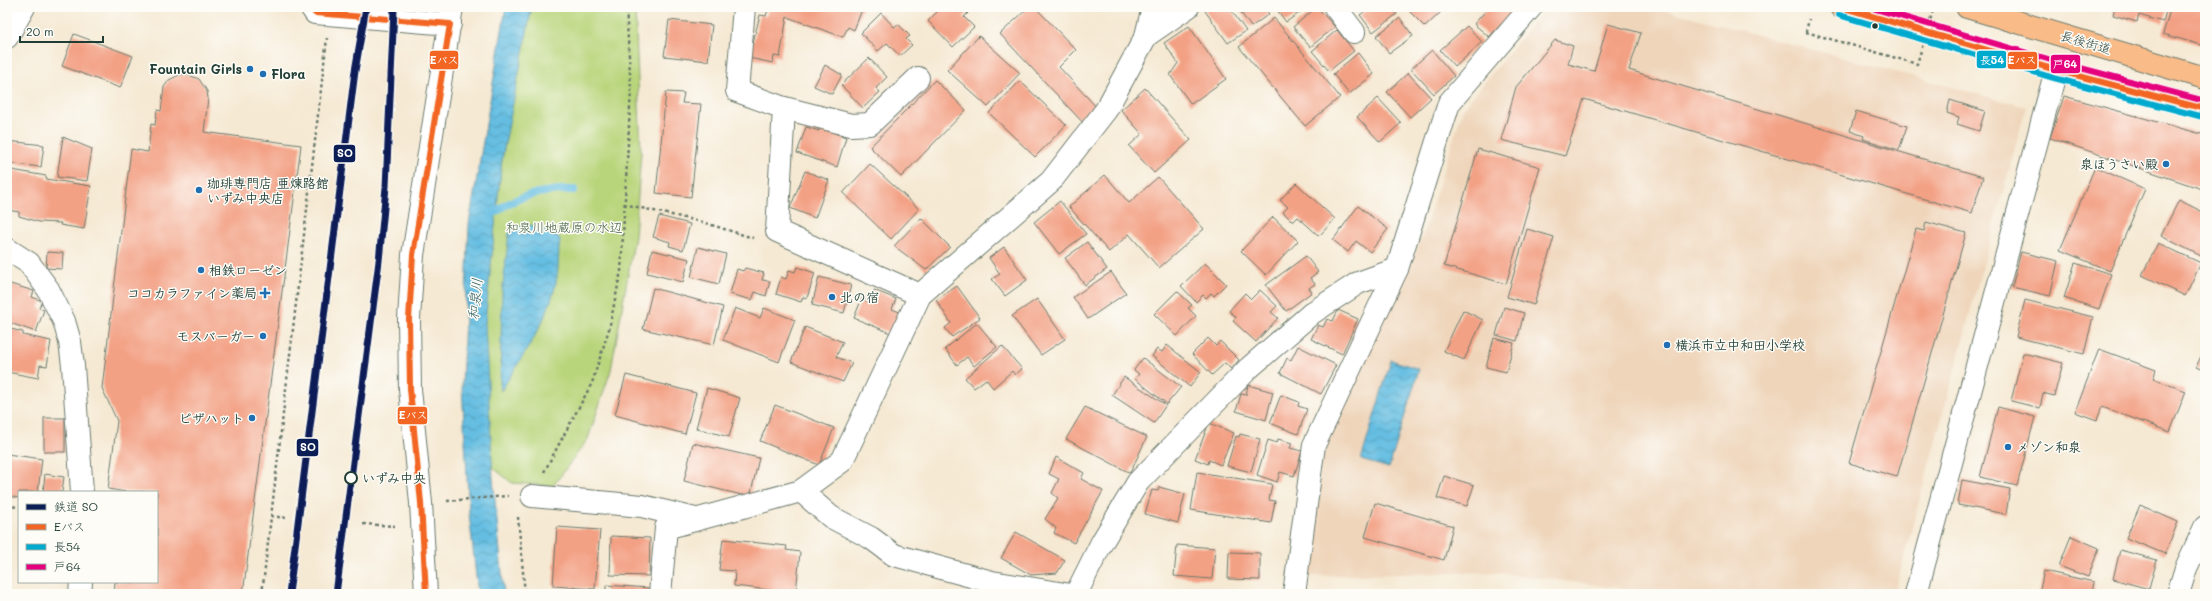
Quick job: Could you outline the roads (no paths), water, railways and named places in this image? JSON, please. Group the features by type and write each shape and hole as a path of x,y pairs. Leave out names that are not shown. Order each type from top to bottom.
{"main road":[{"path":"1842,7 2056,70 2205,109"},
{"name":"長後街道","path":"1967,7 2205,78"}],"street":[{"path":"7,37 24,7"},
{"path":"311,7 315,14 354,12 451,16 413,255 408,319 410,389 421,503 426,594"},
{"path":"744,7 737,91 784,108 851,125 870,124 918,78"},
{"path":"660,594 666,528 801,491 842,461 920,295 1051,181 1106,110 1146,36 1153,7"},
{"path":"1146,36 1188,7"},
{"path":"1335,7 1354,32"},
{"path":"1294,594 1314,446 1397,268 1449,103 1531,7"},
{"path":"1916,594 2056,70"},
{"path":"784,108 777,231 920,295"},
{"path":"7,249 29,263 48,289 64,321 70,342 72,360 82,491"},
{"path":"1076,594 1102,542 1138,482 1244,374 1312,313 1358,283 1397,268"},
{"path":"801,491 831,517 871,538 894,555 992,582 1065,594"},
{"path":"524,496 642,506 695,519"},
{"path":"2178,594 2186,568 2205,527"},
{"path":"80,594 81,583"}],"water":[{"name":"和泉川","path":"506,7 532,7 502,159 485,323 493,479 504,594 478,594 469,513 462,386 469,224"},
{"path":"531,225 558,236 560,240 557,277 542,322 527,350 501,391 502,293 509,233 519,227"},
{"path":"1391,360 1419,369 1389,468 1361,460"}],"waterway":[{"path":"490,217 508,204 529,195 552,191 574,190"}],"rail line":[{"name":"SO","path":"289,594 355,71 366,7"},
{"name":"SO","path":"336,594 379,261 386,187 394,9"}],"place":[{"name":"Fountain Girls","path":"250,69"},
{"name":"Flora","path":"263,74"},
{"name":"泉ほうさい殿","path":"2166,164"},
{"name":"珈琲専門店 亜煉路館 いずみ中央店","path":"199,190"},
{"name":"相鉄ローゼン","path":"201,270"},
{"name":"ココカラファイン薬局","path":"265,293"},
{"name":"北の宿","path":"832,297"},
{"name":"モスバーガー","path":"263,336"},
{"name":"横浜市立中和田小学校","path":"1667,345"},
{"name":"ピザハット","path":"252,418"},
{"name":"メゾン和泉","path":"2008,447"},
{"name":"いずみ中央","path":"351,478"}],"park label":[{"name":"和泉川地蔵原の水辺","path":"564,227"}]}
